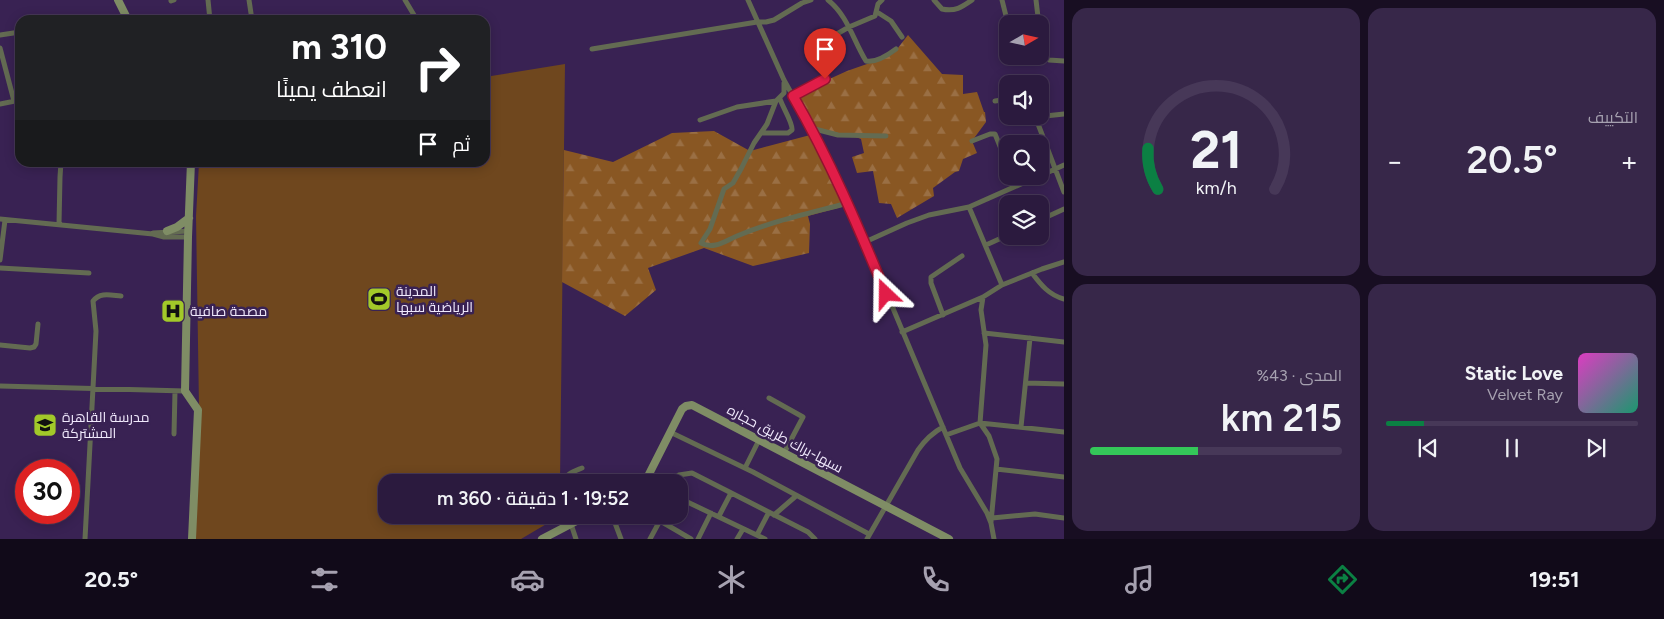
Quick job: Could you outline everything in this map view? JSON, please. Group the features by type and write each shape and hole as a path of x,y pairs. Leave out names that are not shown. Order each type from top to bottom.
{"main road":[{"path":"118,0 126,15"},
{"path":"191,167 186,391 198,410 192,539"},
{"path":"167,231 189,218"},
{"name":"سبها-براك طريق حجاره","path":"651,474 684,407 692,405 950,539"},
{"path":"542,539 562,524"}],"street":[{"path":"208,0 210,15"},
{"path":"249,0 251,15"},
{"path":"406,0 414,15"},
{"path":"748,0 756,22 784,80 811,128 848,203 966,481 992,520"},
{"path":"592,49 772,21 802,3 811,0"},
{"path":"828,0 840,11 866,61 870,62 887,56 896,49"},
{"path":"793,96 825,79 826,76 814,50 816,46 849,27 873,17 877,12 878,4 882,0"},
{"path":"934,0 942,9 948,10 958,9 972,0"},
{"path":"1002,0 1006,15"},
{"path":"1036,0 1036,15"},
{"path":"877,12 891,21 902,37"},
{"path":"0,35 15,33"},
{"path":"0,48 15,94"},
{"path":"1049,60 1064,61"},
{"path":"784,80 784,94 778,100 762,133 754,143 732,183 724,189 710,229 701,243 708,246 721,244 761,227 848,203"},
{"path":"995,100 999,99"},
{"path":"0,104 15,100"},
{"path":"700,120 737,107 778,100"},
{"path":"762,133 788,133 792,130 792,126 778,100"},
{"path":"1049,116 1064,114"},
{"path":"1039,125 1064,192"},
{"path":"811,128 838,135 886,136"},
{"path":"972,141 994,134 999,145"},
{"path":"1049,172 1064,165"},
{"path":"59,224 61,167"},
{"path":"865,242 907,223 929,215 969,206 1015,186"},
{"path":"969,206 1002,285"},
{"path":"1049,216 1064,209"},
{"path":"0,260 2,219 153,234 164,237 188,234"},
{"path":"153,234 167,231 188,234"},
{"path":"986,245 999,239"},
{"path":"943,315 930,280 933,274 962,256"},
{"path":"902,332 983,297 1002,285 1064,262"},
{"path":"0,268 89,273"},
{"path":"1032,273 1047,291 1054,296 1064,299"},
{"path":"85,539 96,331 93,301 97,296 121,296"},
{"path":"983,297 981,310 986,351 980,423 993,446 996,459 992,520 994,539"},
{"path":"0,345 34,347 38,324"},
{"path":"984,333 1064,342"},
{"path":"1020,427 1030,338"},
{"path":"1026,383 1064,384"},
{"path":"0,386 186,391"},
{"path":"174,434 175,391"},
{"path":"769,398 803,417 784,453"},
{"path":"946,435 980,423 1064,432"},
{"path":"670,432 745,468 868,537 925,440 942,427"},
{"path":"745,468 759,440"},
{"path":"570,474 582,468"},
{"path":"996,469 1064,477"},
{"path":"686,474 690,473 771,513 808,532 815,539"},
{"path":"719,516 731,493"},
{"path":"757,535 771,513 796,496"},
{"path":"688,502 765,539"},
{"path":"698,539 711,513"},
{"path":"992,520 1035,514 1064,518"},
{"path":"571,524 576,539"},
{"path":"615,524 620,539"},
{"path":"650,539 658,524"},
{"path":"665,524 691,539"},
{"path":"737,539 743,529"}],"shaded area":[{"name":"المدينة الرياضية سبها","path":"565,64 560,474 378,474 378,524 546,524 521,539 194,539 199,408 196,216 199,167 490,167 490,76"}],"green space":[{"path":"908,35 942,74 963,75 963,94 977,92 985,112 986,122 972,141 977,153 963,159 959,171 933,188 934,196 897,218 891,204 879,203 873,171 857,173 852,157 864,153 861,139 811,128 794,95 847,71 894,53"},
{"path":"714,131 750,151 814,134 849,205 808,216 810,224 809,253 753,266 704,248 648,268 656,290 625,316 562,282 564,150 613,162 672,133"}],"place":[{"name":"المدينة الرياضية سبها","path":"379,299"},
{"name":"مصحة صافية","path":"173,311"},
{"name":"مدرسة القاهرة المشتركة","path":"45,425"}],"route":[{"path":"825,79 793,96 823,151 848,203 886,294"}]}
